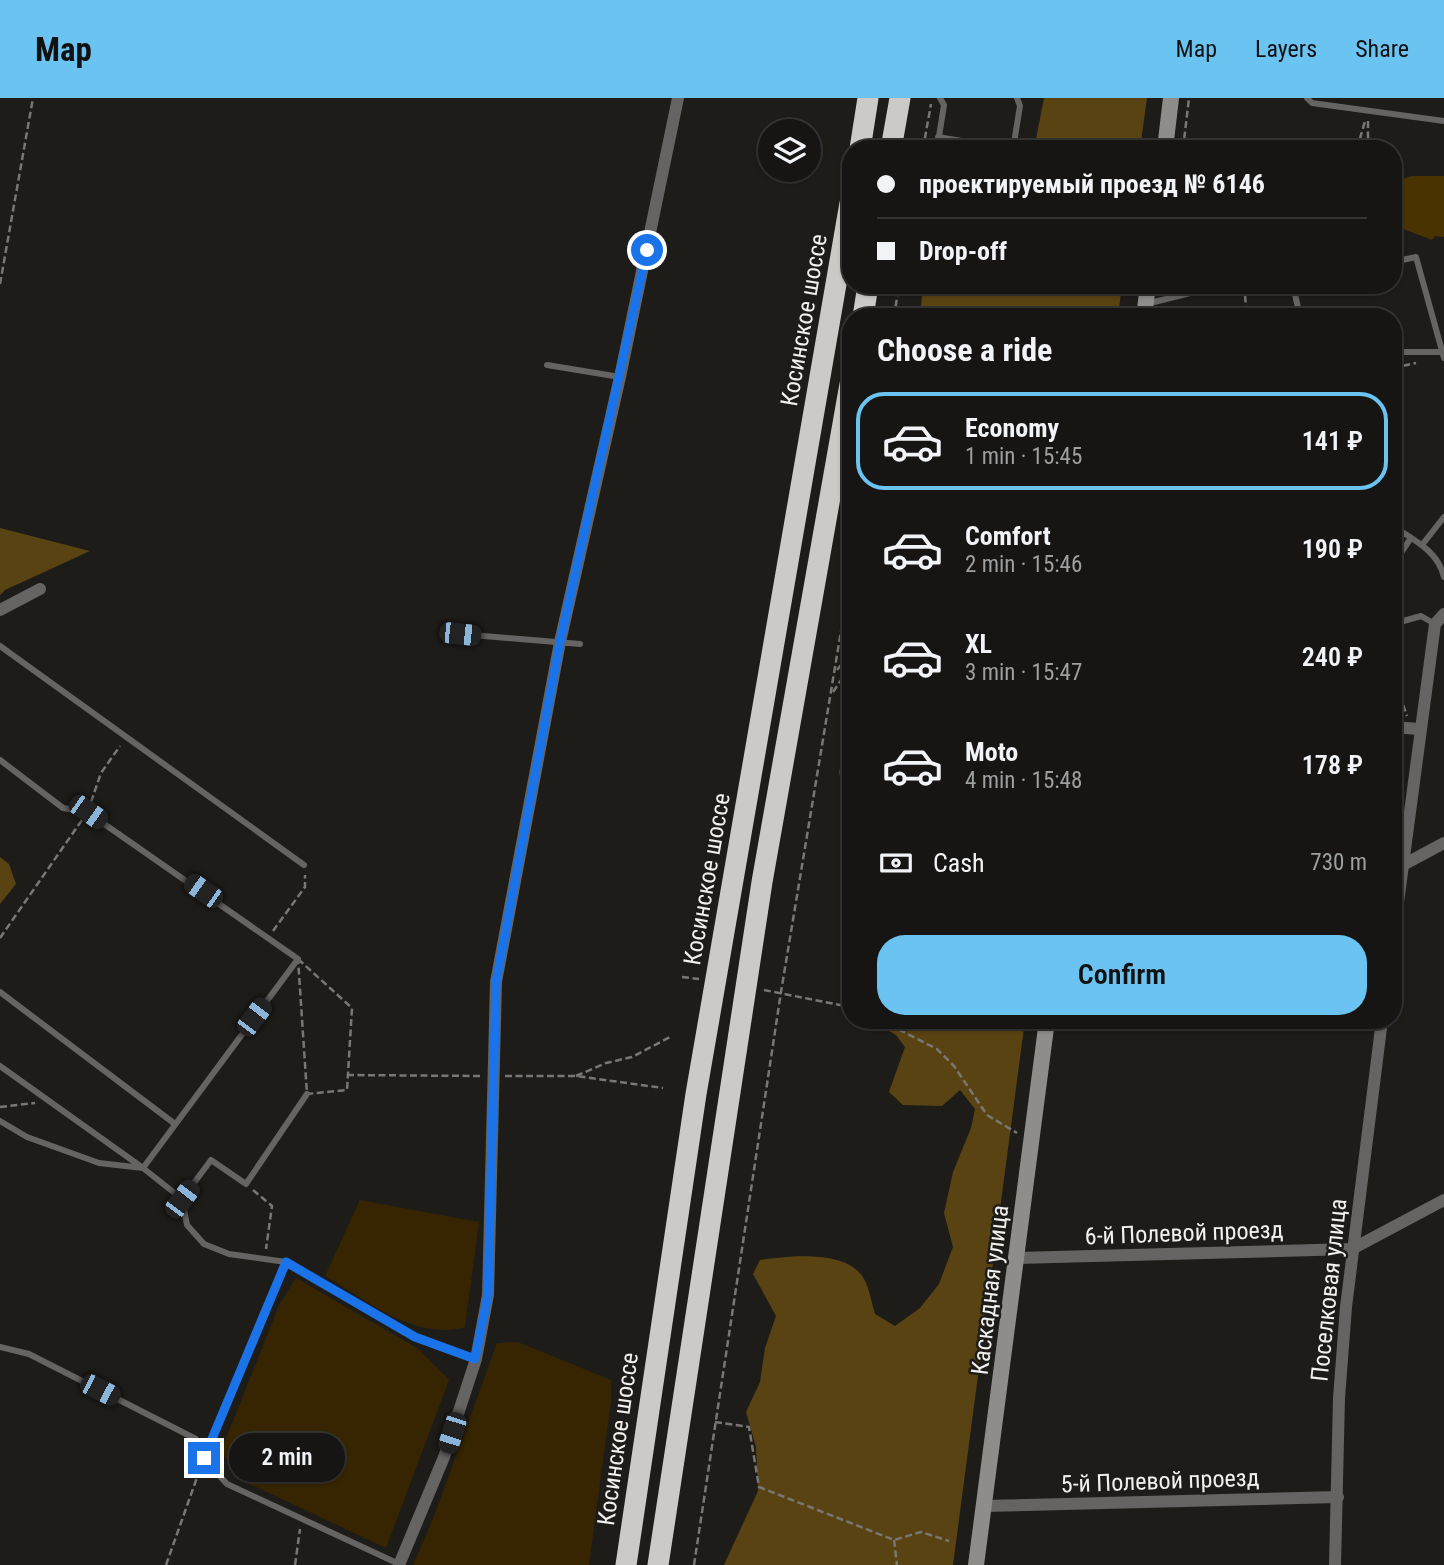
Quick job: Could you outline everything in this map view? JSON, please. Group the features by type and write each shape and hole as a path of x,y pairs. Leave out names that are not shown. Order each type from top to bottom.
{"highway":[{"path":"861,140 868,98"},
{"path":"893,140 900,98"},
{"name":"Косинское шоссе","path":"626,1565 696,1094 842,249"},
{"path":"657,1565 762,882 842,429"}],"street":[{"path":"399,1565 444,1457 475,1359 488,1295 496,982 560,642 620,377 678,98"},
{"path":"1166,140 1171,98"},
{"path":"0,610 40,589"},
{"path":"1402,872 1415,729 1440,619"},
{"path":"1402,728 1415,729"},
{"path":"1403,865 1444,843"},
{"name":"Каскадная улица","path":"976,1565 1046,1029"},
{"name":"Поселковая улица","path":"1335,1565 1339,1398 1352,1249 1381,1029"},
{"path":"1352,1249 1444,1200"},
{"name":"6-й Полевой проезд","path":"1017,1258 1352,1249"},
{"name":"5-й Полевой проезд","path":"984,1506 1338,1497"}],"lane":[{"path":"1013,140 1020,106 1017,98"},
{"path":"1307,98 1312,103 1444,121"},
{"path":"943,100 938,138 948,140"},
{"path":"1402,260 1416,257 1443,355 1402,353"},
{"path":"1151,308 1194,294"},
{"path":"547,365 620,377"},
{"path":"1422,545 1444,517"},
{"path":"1402,532 1422,545 1441,563 1444,577"},
{"path":"1402,551 1411,538"},
{"path":"1402,621 1420,616 1440,619"},
{"path":"460,634 580,644"},
{"path":"0,646 304,865"},
{"path":"0,760 63,808 88,812 298,959 143,1168"},
{"path":"0,992 175,1124"},
{"path":"0,1066 182,1199 187,1225 204,1244 229,1254 286,1262 415,1337 475,1359"},
{"path":"182,1199 211,1160 246,1184 307,1094"},
{"path":"0,1121 27,1137 99,1163 143,1168"},
{"path":"204,1458 286,1262"},
{"path":"0,1347 29,1354 196,1439 204,1458 227,1484 399,1565"}],"path":[{"path":"0,284 33,98"},
{"path":"925,140 933,98"},
{"path":"1184,140 1189,98"},
{"path":"1360,140 1368,111"},
{"path":"1368,111 1368,140"},
{"path":"694,1565 780,992 842,628"},
{"path":"835,672 842,664"},
{"path":"831,694 842,678"},
{"path":"1402,697 1415,729"},
{"path":"0,938 88,812 101,773 128,736"},
{"path":"269,937 306,887 304,865"},
{"path":"298,959 352,1008 347,1090 307,1094 298,959"},
{"path":"780,992 842,1005"},
{"path":"898,1029 937,1049 954,1066 986,1115 1032,1142"},
{"path":"576,1076 606,1063 632,1057 672,1037"},
{"path":"347,1075 484,1076"},
{"path":"502,1076 576,1076 663,1088"},
{"path":"0,1107 50,1102"},
{"path":"246,1184 272,1206 265,1259"},
{"path":"715,1422 749,1427 759,1487 894,1540 921,1532 949,1541"},
{"path":"166,1565 204,1458"},
{"path":"295,1565 302,1519"},
{"path":"894,1540 897,1565"}],"shaded area":[{"path":"1044,98 1147,98 1141,140 1036,140"},
{"path":"1412,176 1444,176 1444,237 1435,236 1432,240 1402,228 1402,179"},
{"path":"922,294 1121,294 1119,308 921,308"},
{"path":"0,528 90,551 5,590 0,595"},
{"path":"842,761 842,785 839,772"},
{"path":"0,857 9,864 16,884 0,904"},
{"path":"886,1029 1024,1029 953,1565 724,1565 758,1491 756,1447 746,1412 760,1382 765,1348 776,1316 753,1274 760,1260 803,1256 834,1259 848,1264 859,1272 866,1283 875,1314 895,1326 920,1308 939,1284 953,1247 944,1213 953,1172 971,1128 975,1109 960,1090 942,1106 903,1105 889,1092 905,1047 896,1035"},
{"path":"360,1200 479,1222 465,1327 428,1329 410,1324 325,1276"},
{"path":"296,1278 417,1348 449,1380 386,1548 241,1480 221,1451 280,1303"},
{"path":"518,1342 611,1380 611,1401 589,1565 413,1565 433,1519 497,1343"}],"route":[{"path":"204,1458 286,1262 415,1337 475,1359 488,1295 493,1202 496,982 546,728 560,642 647,250"}]}
